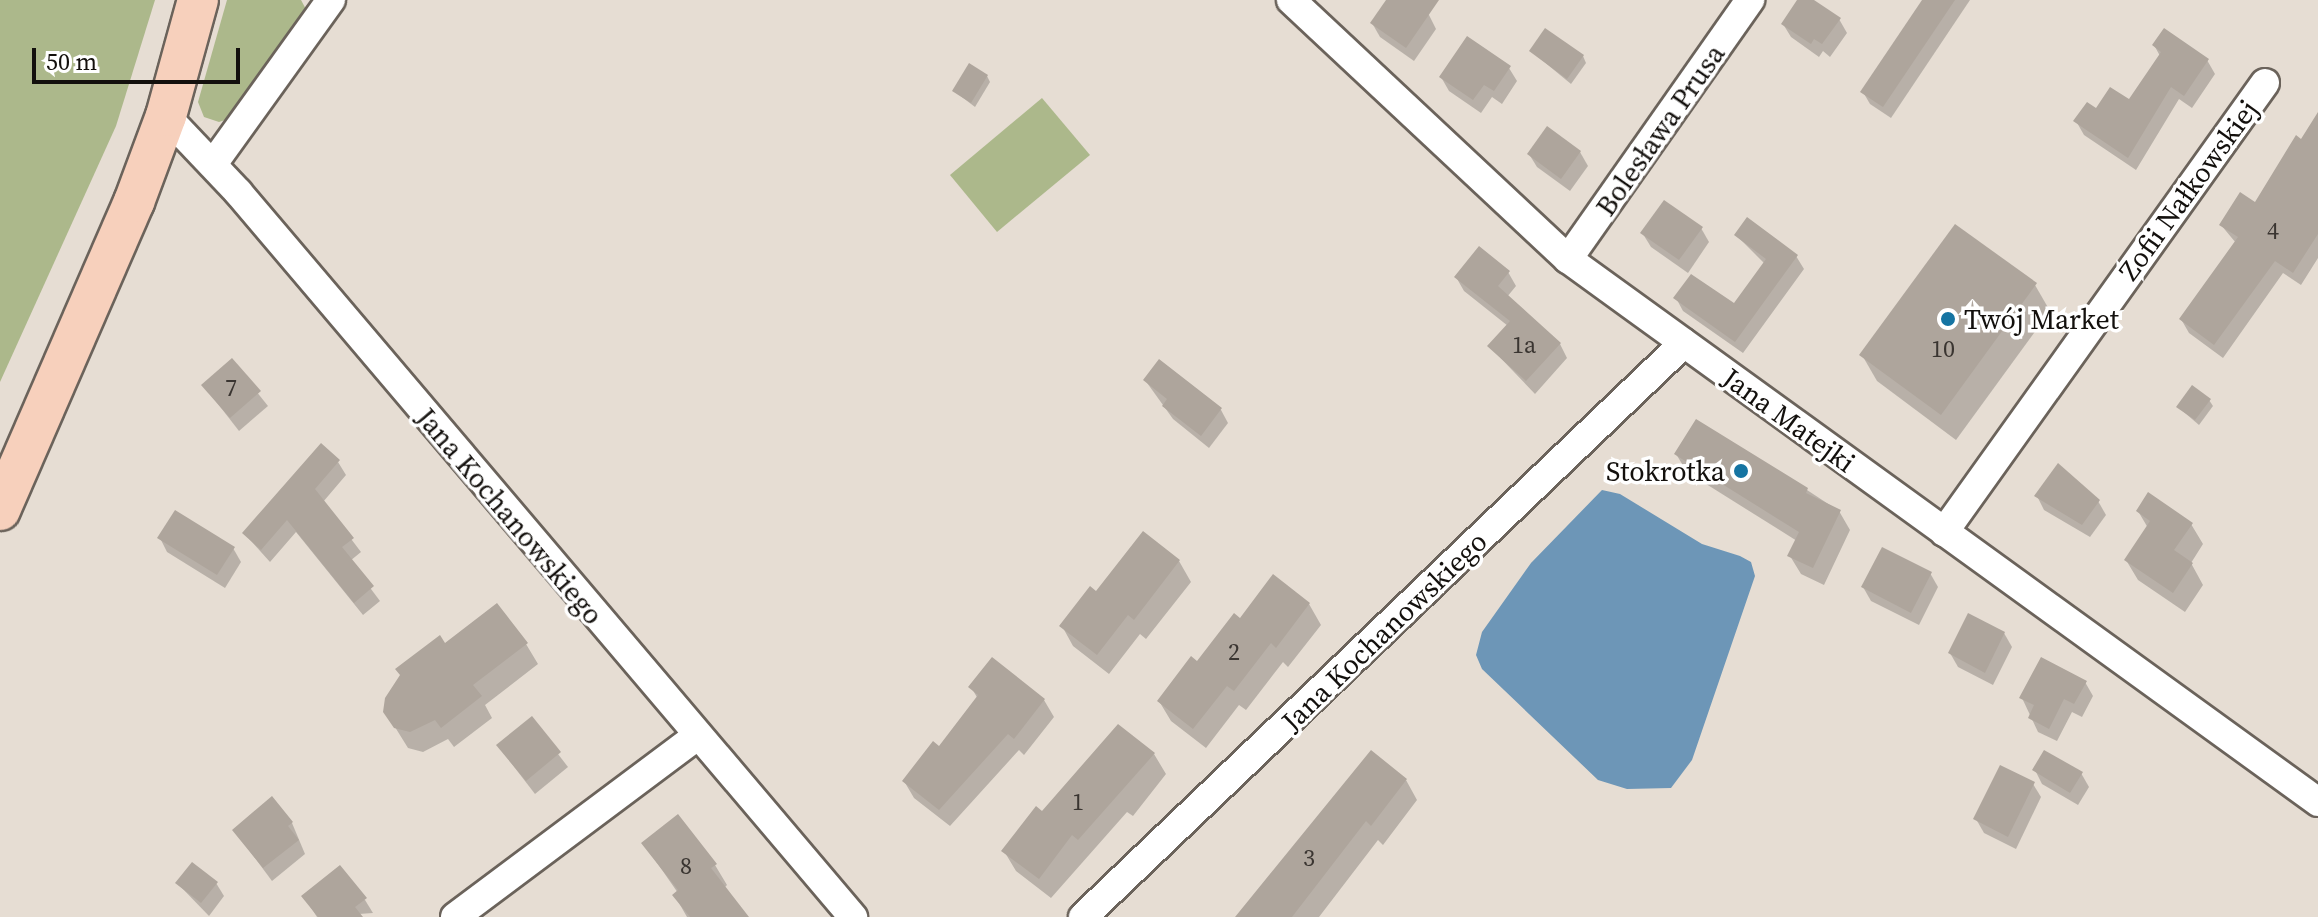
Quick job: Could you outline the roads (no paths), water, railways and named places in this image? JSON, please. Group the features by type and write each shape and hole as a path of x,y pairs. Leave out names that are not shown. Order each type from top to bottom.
{"main road":[{"path":"0,510 88,314 166,116 198,0"}],"street":[{"path":"213,164 331,0"},
{"name":"Jana Matejki","path":"1291,0 1568,259 2318,802"},
{"name":"Bolesława Prusa","path":"1568,259 1750,0"},
{"name":"Zofii Nałkowskiej","path":"1944,532 2265,83"},
{"name":"Jana Kochanowskiego","path":"166,116 213,164 696,737 853,917"},
{"name":"Jana Kochanowskiego","path":"1083,917 1684,343"},
{"path":"455,917 696,737"}],"water":[{"path":"1602,490 1620,494 1702,544 1751,562 1755,576 1692,760 1671,788 1627,789 1598,780 1482,669 1476,655 1482,632 1531,563"}],"place":[{"name":"Twój Market","path":"1948,319"},
{"name":"Stokrotka","path":"1741,471"}]}
